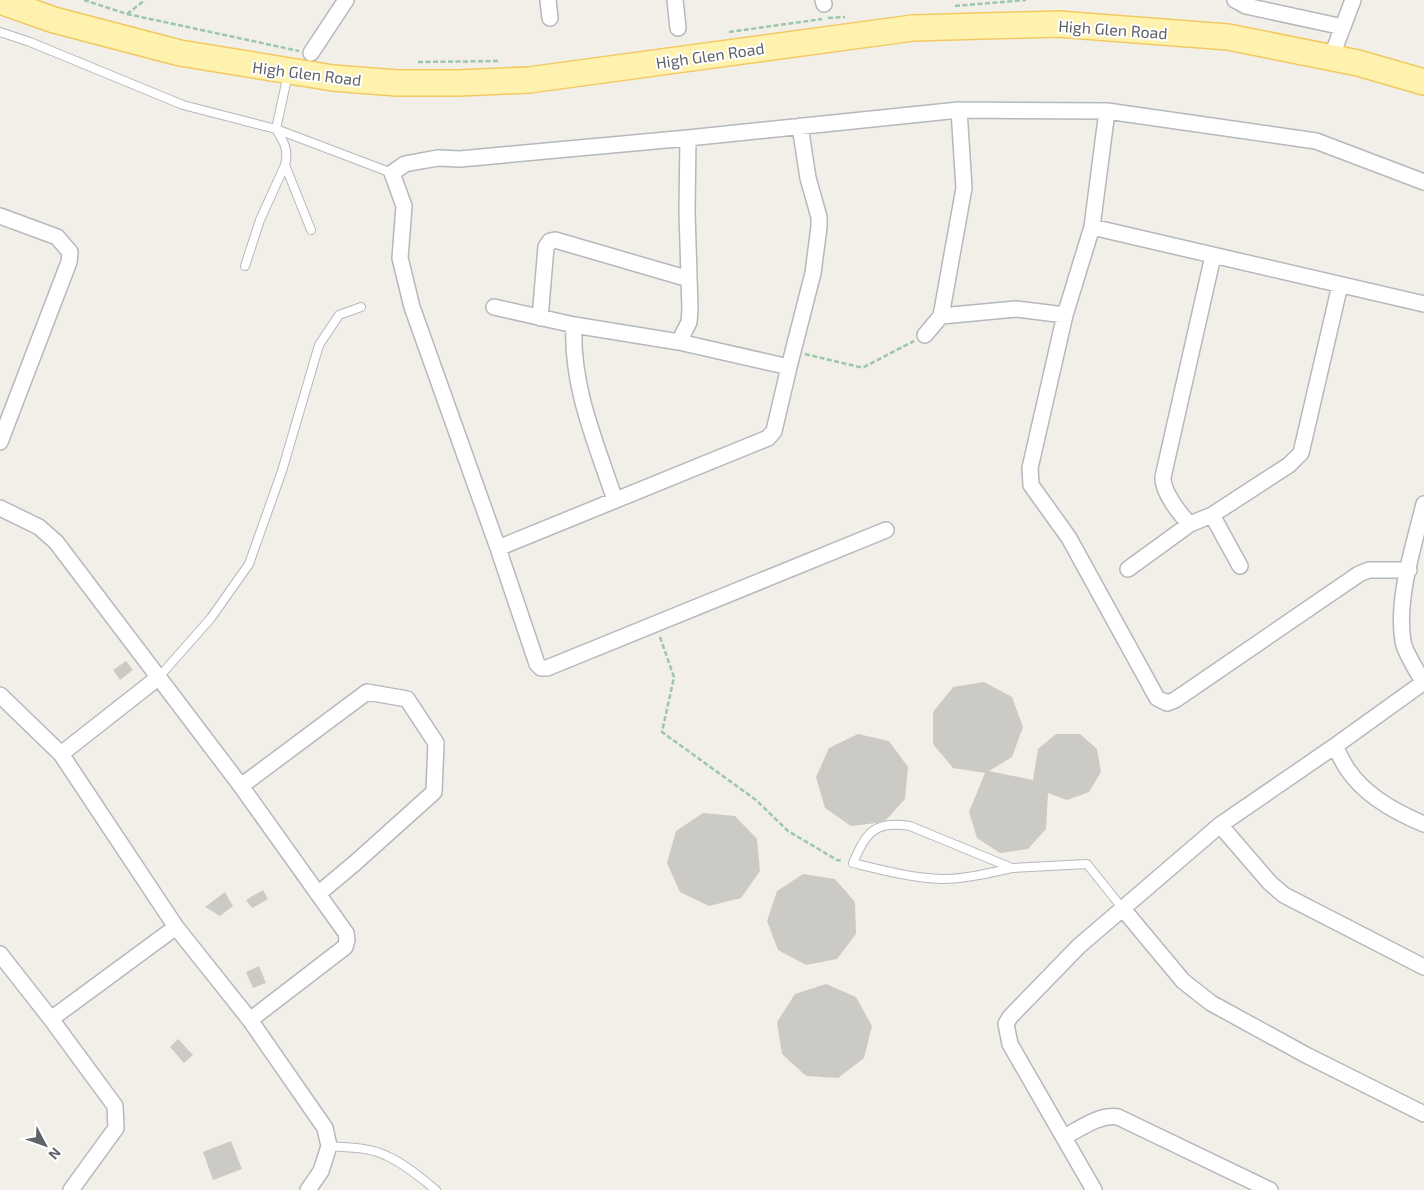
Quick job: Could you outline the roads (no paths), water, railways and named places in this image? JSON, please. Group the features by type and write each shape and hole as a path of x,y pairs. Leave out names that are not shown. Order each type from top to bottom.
{"main road":[{"name":"High Glen Road","path":"0,1 54,20 180,53 288,72 397,83 529,80 914,28 1058,24 1228,37 1358,63 1424,82"}],"street":[{"path":"310,53 346,0"},
{"path":"548,0 550,18"},
{"path":"675,0 678,28"},
{"path":"1235,0 1246,6 1343,28"},
{"path":"1331,58 1353,0"},
{"path":"925,336 941,316 964,188 959,110"},
{"path":"886,530 547,668 541,668 537,664 498,548 412,307 400,258 404,206 392,173 405,164 438,158 460,159 688,138 959,110 1107,111 1316,141 1424,182"},
{"path":"1107,111 1092,227 1065,315 1030,468 1031,484 1069,538 1160,700 1167,703 1175,700 1359,574 1369,570 1409,570"},
{"path":"498,548 768,438 774,431 792,350 813,273 820,226 808,178 800,126"},
{"path":"679,342 689,322 688,138"},
{"path":"0,216 57,237 70,252 69,262 0,442"},
{"path":"1092,227 1424,304"},
{"path":"540,318 546,248 550,241 555,240 689,279"},
{"path":"1190,524 1184,519 1162,483 1213,256"},
{"path":"1128,569 1190,524 1212,515 1289,465 1301,453 1340,285"},
{"path":"494,307 574,325 679,342 789,367"},
{"path":"941,316 1016,309 1065,315"},
{"path":"574,325 573,347 581,397 615,500"},
{"path":"1094,1190 1010,1044 1006,1024 1014,1011 1079,946 1220,825 1424,683 1403,643 1402,611 1424,504"},
{"path":"0,508 39,527 56,542 241,786 346,933 347,944 345,947 250,1020"},
{"path":"1212,515 1240,566"},
{"path":"61,754 160,677"},
{"path":"241,786 367,692 407,699 436,743 434,792 318,894"},
{"path":"0,695 61,754 176,927 250,1020 325,1128 329,1146 321,1171 308,1190"},
{"path":"1335,746 1348,770 1357,781 1392,808 1424,824"},
{"path":"1220,825 1270,883 1284,895 1424,967"},
{"path":"1123,909 1183,980 1211,1003 1306,1055 1424,1114"},
{"path":"50,1019 176,927"},
{"path":"0,954 115,1106 116,1128 71,1190"},
{"path":"1064,1137 1103,1117 1118,1117 1270,1190"}],"lane":[{"path":"0,32 30,42 183,105 276,129 392,173"},
{"path":"245,266 260,220 288,156 286,145 276,129 288,72"},
{"path":"285,165 311,230"},
{"path":"160,677 211,618 249,564 282,471 319,345 339,316 361,308"},
{"path":"1012,868 918,829 894,823 875,829 864,839 853,863 914,877 943,879 968,877 1012,868 1087,864 1123,909"},
{"path":"329,1146 363,1149 386,1155 406,1166 436,1190"}]}
